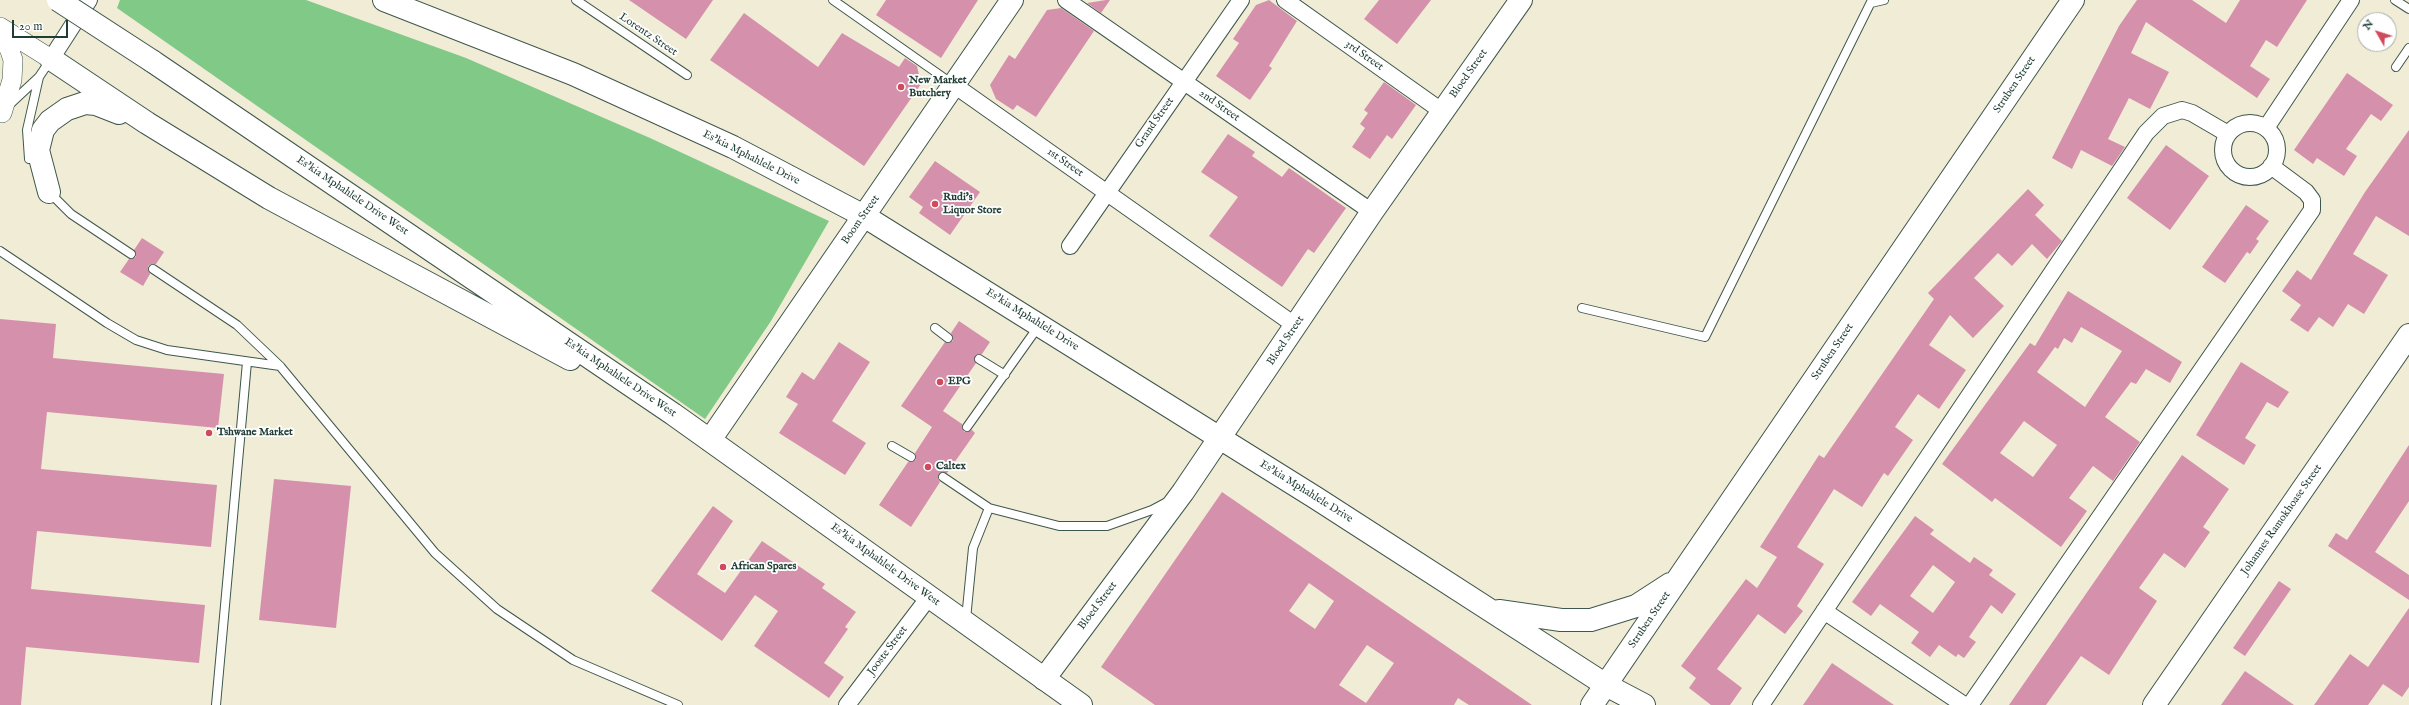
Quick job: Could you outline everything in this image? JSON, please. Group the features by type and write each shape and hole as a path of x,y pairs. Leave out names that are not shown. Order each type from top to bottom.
{"main road":[{"name":"Es'kia Mphahlele Drive West","path":"58,0 152,61 673,414 1081,705"},
{"name":"Es'kia Mphahlele Drive","path":"384,0 573,74 733,147 864,216 1040,324 1606,685 1644,705"},
{"name":"Boom Street","path":"710,440 1012,0"},
{"name":"Bloed Street","path":"1044,678 1183,492 1372,212 1521,0"},
{"name":"Struben Street","path":"1592,705 2073,0"},
{"path":"52,59 146,123 269,198 673,414"},
{"path":"49,192 38,150 39,142 44,130 56,115 67,109 86,103 96,104 146,123"},
{"name":"Johannes Ramokhoase Street","path":"2154,705 2409,335"},
{"path":"1488,609 1539,618 1591,620 1636,606 1678,579"}],"street":[{"path":"0,27 52,59 88,0"},
{"name":"2nd Street","path":"1066,0 1372,212"},
{"name":"Grand Street","path":"1070,246 1241,0"},
{"name":"3rd Street","path":"1285,0 1443,112"},
{"path":"2266,128 2351,0"},
{"path":"0,38 9,48 13,60 12,80 1,114"},
{"name":"1st Street","path":"954,85 1296,326"},
{"path":"1761,705 2146,133 2163,116 2182,110 2192,113 2228,134"},
{"path":"2245,123 2258,124 2266,128 2276,142 2277,150 2271,166 2260,174 2246,177 2230,168 2223,152 2228,134 2234,128 2245,123"},
{"path":"1970,705 2312,210 2312,200 2306,192 2271,166"},
{"name":"Jooste Street","path":"848,705 929,597"},
{"path":"1824,612 1964,705"}],"lane":[{"name":"Lorentz Street","path":"576,0 687,76"},
{"name":"1st Street","path":"833,0 954,85"},
{"path":"1582,308 1705,337 1872,2 1884,0"},
{"path":"2395,0 2409,9"},
{"path":"2396,67 2409,48"},
{"path":"1,114 39,77 52,59"},
{"path":"39,77 29,116 26,143 29,159 49,192 71,214 131,254"},
{"path":"0,251 107,323 136,340 167,350 280,366"},
{"path":"153,269 236,325 280,366 435,553 497,608 573,660 678,705"},
{"path":"967,427 1040,324"},
{"path":"935,328 948,338"},
{"path":"979,359 1004,375"},
{"path":"216,705 247,362"},
{"path":"892,446 911,458"},
{"path":"943,477 989,508 1059,526 1107,526 1152,510 1183,492"},
{"path":"966,623 973,548 989,508"}],"green space":[{"path":"120,0 306,0 466,58 650,138 829,221 771,321 705,419 117,8"}],"building":[{"path":"629,0 713,0 686,39"},
{"path":"886,0 978,0 941,58 876,15"},
{"path":"1110,0 1101,13 1087,3"},
{"path":"1269,0 1297,21 1269,66 1272,68 1250,100 1216,76 1239,43 1233,39 1256,5"},
{"path":"1379,0 1431,0 1397,44 1364,19"},
{"path":"2137,0 2192,0 2226,23 2240,0 2307,0 2277,47 2266,40 2250,66 2270,79 2257,98 2146,22 2131,53 2169,72 2150,109 2129,98 2108,139 2125,147 2112,166 2081,150 2072,169 2052,158 2119,26"},
{"path":"1061,8 1094,31 1036,117 1017,105 1013,110 996,99 990,85 1009,55 1015,59 1047,10"},
{"path":"744,13 818,67 842,33 899,67 905,58 917,66 921,84 864,166 710,60"},
{"path":"2347,73 2393,105 2381,121 2371,114 2346,149 2357,156 2344,176 2317,158 2313,164 2294,150"},
{"path":"1384,82 1416,105 1392,139 1387,135 1370,159 1352,147 1365,128 1360,124 1368,113 1364,110"},
{"path":"2409,130 2409,236 2376,216 2353,254 2388,275 2364,314 2348,304 2333,327 2319,317 2308,332 2290,320 2301,305 2282,291 2297,270 2311,280 2365,192"},
{"path":"1228,134 1255,152 1252,156 1282,177 1289,168 1346,208 1314,253 1308,249 1282,287 1209,236 1238,197 1201,172"},
{"path":"2166,145 2209,176 2170,230 2127,198"},
{"path":"935,161 980,192 950,235 919,213 923,207 909,197"},
{"path":"2028,189 2044,205 2035,215 2062,241 2047,259 2032,244 2012,266 1998,253 1974,278 2004,306 1973,338 1950,315 1929,345 1966,370 1939,409 1918,394 1895,427 1913,440 1888,476 1884,473 1862,507 1834,489 1797,547 1824,564 1797,606 1803,611 1785,634 1758,614 1717,669 1742,688 1730,705 1711,705 1689,688 1696,678 1681,666 1746,579 1757,588 1777,557 1760,547 1819,455 1824,458 1934,299 1928,293"},
{"path":"2246,205 2269,221 2256,239 2259,241 2250,254 2247,252 2225,283 2202,267"},
{"path":"142,238 164,252 156,264 151,264 148,266 150,274 143,286 120,272 129,259 136,257 134,250"},
{"path":"2068,291 2182,362 2170,383 2146,369 2136,384 2131,382 2105,417 2140,442 2113,481 2093,466 2069,498 2087,511 2061,547 1995,498 1992,502 1942,464 2030,343 2035,346","holes":["2081,327 2122,351 2085,407 2037,372 2055,347 2058,349 2064,338 2072,343","2024,421 2057,445 2033,477 2000,453"]},
{"path":"0,319 56,324 53,358 224,374 218,428 47,412 41,469 217,485 211,547 37,531 31,589 205,605 199,663 26,647 21,705 0,705"},
{"path":"959,321 990,342 982,354 975,356 976,363 943,411 962,424 964,432 972,430 975,433 947,473 939,474 938,479 940,482 911,527 879,505 908,462 916,460 915,453 932,427 901,406 945,342 953,341 951,333"},
{"path":"839,342 870,362 832,421 866,443 845,475 779,433 798,404 786,397 802,372 814,380"},
{"path":"2241,362 2289,392 2278,408 2267,402 2245,438 2256,445 2244,465 2196,435"},
{"path":"2409,445 2409,501 2375,552 2409,575 2409,600 2328,546 2336,533 2347,540"},
{"path":"2182,455 2229,489 2203,527 2210,532 2185,568 2164,553 2139,588 2157,601 2109,675 2081,656 2046,705 2009,705"},
{"path":"274,479 351,486 336,628 259,620"},
{"path":"1222,492 1532,705 1469,705 1458,698 1454,705 1155,705 1101,667","holes":["1309,583 1334,601 1315,629 1289,611","1367,645 1394,663 1366,703 1339,685"]},
{"path":"713,506 733,521 697,574 725,593 762,541 825,584 822,588 856,612 845,627 848,629 824,663 844,677 829,698 754,646 778,611 755,595 722,641 651,591"},
{"path":"1915,516 1934,530 1930,534 1970,563 1974,557 1993,570 1989,575 2016,594 2002,614 1991,605 1969,637 1976,642 1964,658 1958,654 1956,657 1939,645 1930,657 1911,643 1919,632 1880,604 1871,616 1852,602","holes":["1933,565 1955,582 1933,613 1910,596"]},
{"path":"2279,581 2291,589 2245,656 2233,648"},
{"path":"2409,608 2409,687 2402,697 2383,684 2368,705 2314,705 2350,654 2368,667"},
{"path":"1832,663 1894,705 1803,705"},
{"path":"2245,671 2294,705 2221,705"}],"place":[{"name":"New Market Butchery","path":"901,87"},
{"name":"Rudi's Liquor Store","path":"935,204"},
{"name":"EPG","path":"940,382"},
{"name":"Tshwane Market","path":"209,433"},
{"name":"Caltex","path":"928,467"},
{"name":"African Spares","path":"723,567"}]}
